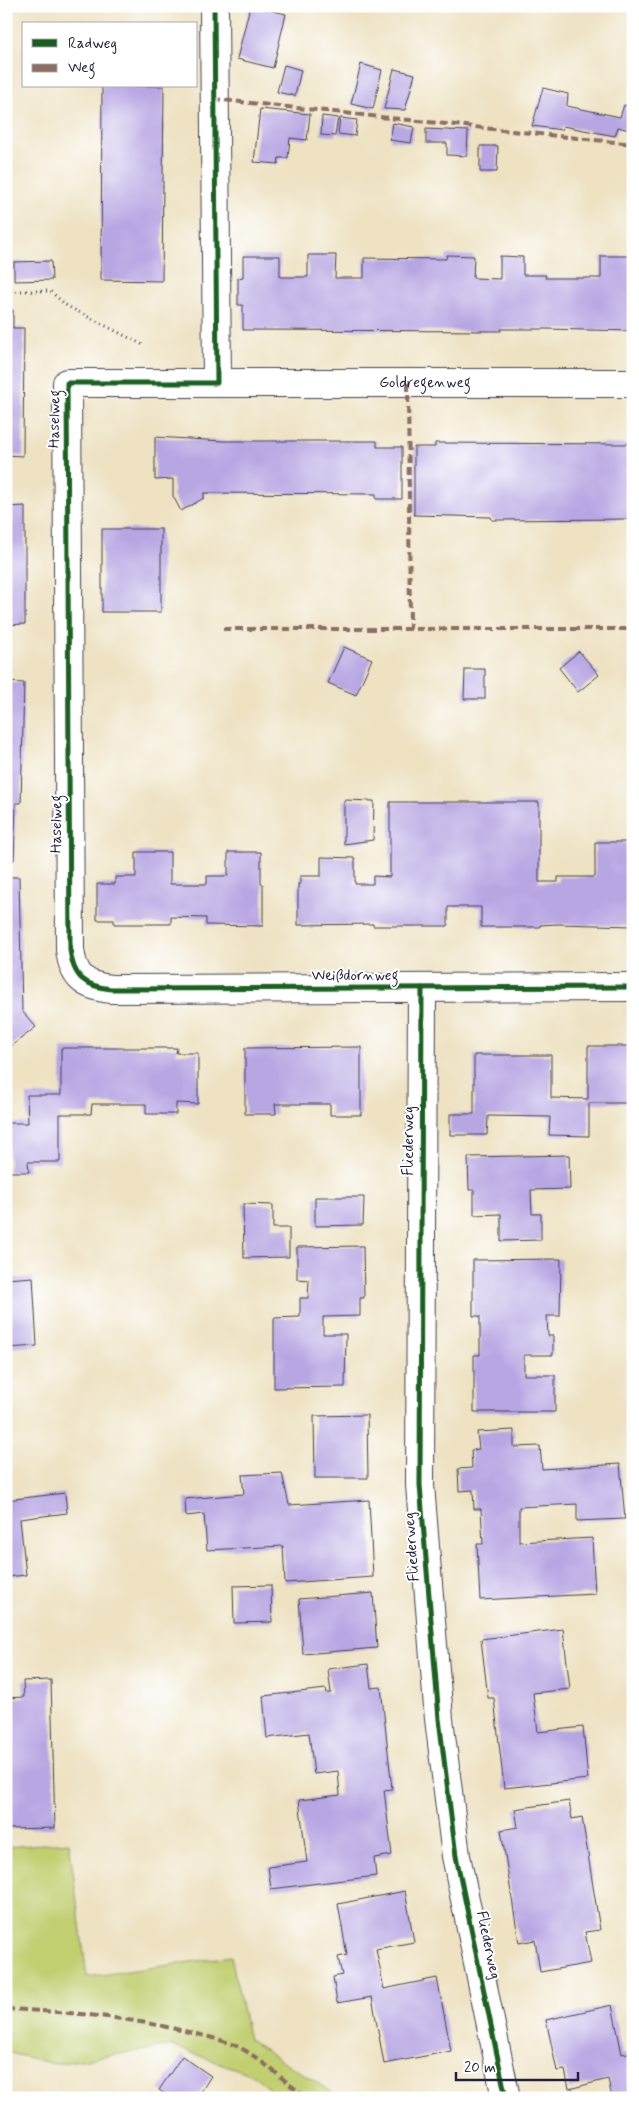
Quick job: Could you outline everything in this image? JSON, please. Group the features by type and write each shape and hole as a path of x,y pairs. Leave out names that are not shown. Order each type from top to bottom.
{"street":[{"path":"214,6 217,383"},
{"name":"Haselweg","path":"80,978 71,962 70,949 67,383 217,383"},
{"name":"Goldregenweg","path":"217,383 633,384"},
{"name":"Weißdornweg","path":"80,978 90,985 111,989 633,987"},
{"name":"Fliederweg","path":"422,988 420,1485 425,1568 439,1719 456,1856 506,2098"}],"path":[{"path":"6,291 50,291 66,306 146,347"}],"green space":[{"path":"69,1842 87,1977 231,1956 249,2040 341,2098 281,2098 253,2075 172,2046 54,2064 6,2052 6,1847"}],"building":[{"path":"250,6 286,14 273,68 237,59"},
{"path":"361,64 382,70 373,109 351,104"},
{"path":"284,65 301,70 295,96 277,92"},
{"path":"394,69 415,74 405,110 384,109"},
{"path":"102,88 164,88 162,281 101,280"},
{"path":"543,88 568,94 567,106 620,117 624,105 633,107 633,131 618,127 615,136 563,126 562,130 532,126"},
{"path":"260,109 310,114 307,140 290,138 288,158 279,158 278,164 254,162"},
{"path":"322,116 338,118 335,136 321,135"},
{"path":"340,118 357,120 355,136 338,134"},
{"path":"393,123 414,127 411,143 390,140"},
{"path":"426,129 468,131 467,156 447,155 447,143 426,143"},
{"path":"480,146 498,146 497,172 480,172"},
{"path":"629,250 633,250 633,331 545,329 501,329 501,331 243,330 243,305 238,305 238,278 243,277 243,256 280,256 280,277 308,277 308,255 336,255 335,278 364,278 364,258 446,259 447,255 474,256 473,278 500,279 500,256 523,257 523,275 546,275 545,278 601,278 601,256 629,256"},
{"path":"51,261 52,280 14,281 14,262"},
{"path":"6,310 13,310 13,328 24,328 23,456 6,455"},
{"path":"155,437 223,441 377,441 377,447 402,447 402,499 376,499 376,494 204,493 204,498 181,511 173,496 173,479 155,480"},
{"path":"435,443 633,444 633,519 492,520 491,517 414,515 414,447 435,447"},
{"path":"25,506 25,624 6,625 6,507"},
{"path":"102,529 161,529 161,612 102,612"},
{"path":"344,647 372,659 356,695 328,683"},
{"path":"579,651 599,675 578,692 559,668"},
{"path":"465,669 485,669 485,699 464,699"},
{"path":"6,682 24,683 21,803 16,803 14,860 6,859"},
{"path":"344,800 374,801 373,840 344,844"},
{"path":"390,802 539,802 539,882 558,882 558,877 595,877 595,842 633,842 633,926 558,924 540,925 540,927 481,927 481,907 448,907 448,926 298,925 298,884 300,884 300,876 321,876 321,857 355,858 355,884 373,884 373,876 390,877"},
{"path":"136,852 170,852 170,884 207,884 207,876 228,876 228,852 261,852 263,926 206,925 206,918 171,917 171,924 114,924 114,920 97,920 97,884 115,884 115,877 136,877"},
{"path":"6,877 19,877 22,1011 36,1027 6,1050"},
{"path":"588,1046 633,1046 633,1103 589,1103 589,1136 549,1135 550,1117 488,1116 487,1135 450,1135 450,1114 474,1114 474,1055 551,1055 551,1098 588,1099"},
{"path":"361,1047 361,1115 330,1115 330,1104 275,1104 276,1114 245,1114 245,1048"},
{"path":"61,1048 177,1048 176,1053 198,1053 198,1104 176,1103 176,1114 146,1114 146,1104 92,1104 91,1114 60,1114 60,1162 28,1162 29,1172 9,1172 8,1123 28,1123 27,1095 61,1095"},
{"path":"569,1155 570,1189 531,1190 532,1214 541,1214 541,1240 501,1241 501,1214 474,1215 474,1190 469,1190 468,1157"},
{"path":"315,1197 364,1197 363,1225 315,1226"},
{"path":"243,1204 273,1205 273,1228 289,1228 289,1257 244,1258"},
{"path":"363,1246 364,1298 360,1298 360,1316 323,1317 323,1334 346,1334 345,1387 274,1388 274,1318 300,1317 300,1298 308,1298 309,1280 297,1279 297,1247"},
{"path":"561,1259 560,1316 547,1316 548,1336 553,1336 553,1355 524,1355 524,1375 555,1375 555,1412 474,1412 474,1355 480,1355 480,1316 473,1316 473,1260"},
{"path":"33,1277 37,1346 6,1348 6,1279"},
{"path":"367,1415 368,1478 315,1478 314,1416"},
{"path":"514,1430 514,1447 540,1446 542,1469 620,1464 625,1519 577,1521 577,1504 519,1507 519,1542 592,1538 595,1594 480,1600 477,1544 483,1544 481,1509 474,1509 473,1490 459,1491 458,1469 472,1468 471,1450 479,1449 477,1432"},
{"path":"282,1473 289,1505 369,1500 373,1577 285,1583 283,1546 207,1550 204,1514 186,1516 185,1499 244,1494 242,1475"},
{"path":"65,1493 67,1513 20,1519 26,1575 6,1577 6,1500"},
{"path":"271,1585 272,1622 234,1623 233,1586"},
{"path":"373,1593 377,1648 303,1654 299,1599"},
{"path":"563,1629 570,1689 533,1693 538,1732 583,1727 588,1779 504,1788 494,1698 488,1698 481,1639"},
{"path":"368,1664 371,1688 381,1687 392,1789 384,1790 392,1855 374,1858 376,1876 271,1889 268,1867 307,1862 299,1800 340,1795 338,1771 314,1774 309,1733 267,1738 263,1696 326,1689 327,1693 331,1693 328,1669"},
{"path":"51,1680 55,1828 6,1829 6,1698 24,1697 23,1681"},
{"path":"569,1801 572,1819 582,1817 600,1930 585,1932 591,1963 540,1972 535,1940 519,1943 501,1830 518,1827 515,1809"},
{"path":"405,1891 414,1942 376,1949 384,1989 437,1978 451,2051 384,2064 372,1997 337,2003 333,1977 342,1975 338,1957 347,1955 338,1904"},
{"path":"612,2005 622,2054 633,2052 633,2095 612,2098 608,2079 569,2089 565,2070 557,2071 546,2020"},
{"path":"182,2056 211,2076 197,2098 171,2098 159,2090"}],"marked path":[{"path":"213,99 633,144"},
{"path":"408,383 410,629"},
{"path":"223,629 633,629"},
{"path":"6,2009 123,2019 169,2027 219,2040 254,2056 306,2098"}],"cycle path":[{"path":"214,6 217,383 67,383 70,949 74,967 77,973 87,982 102,988 111,989 633,987"},
{"path":"422,988 420,1485 439,1719 456,1856 506,2098"}]}
